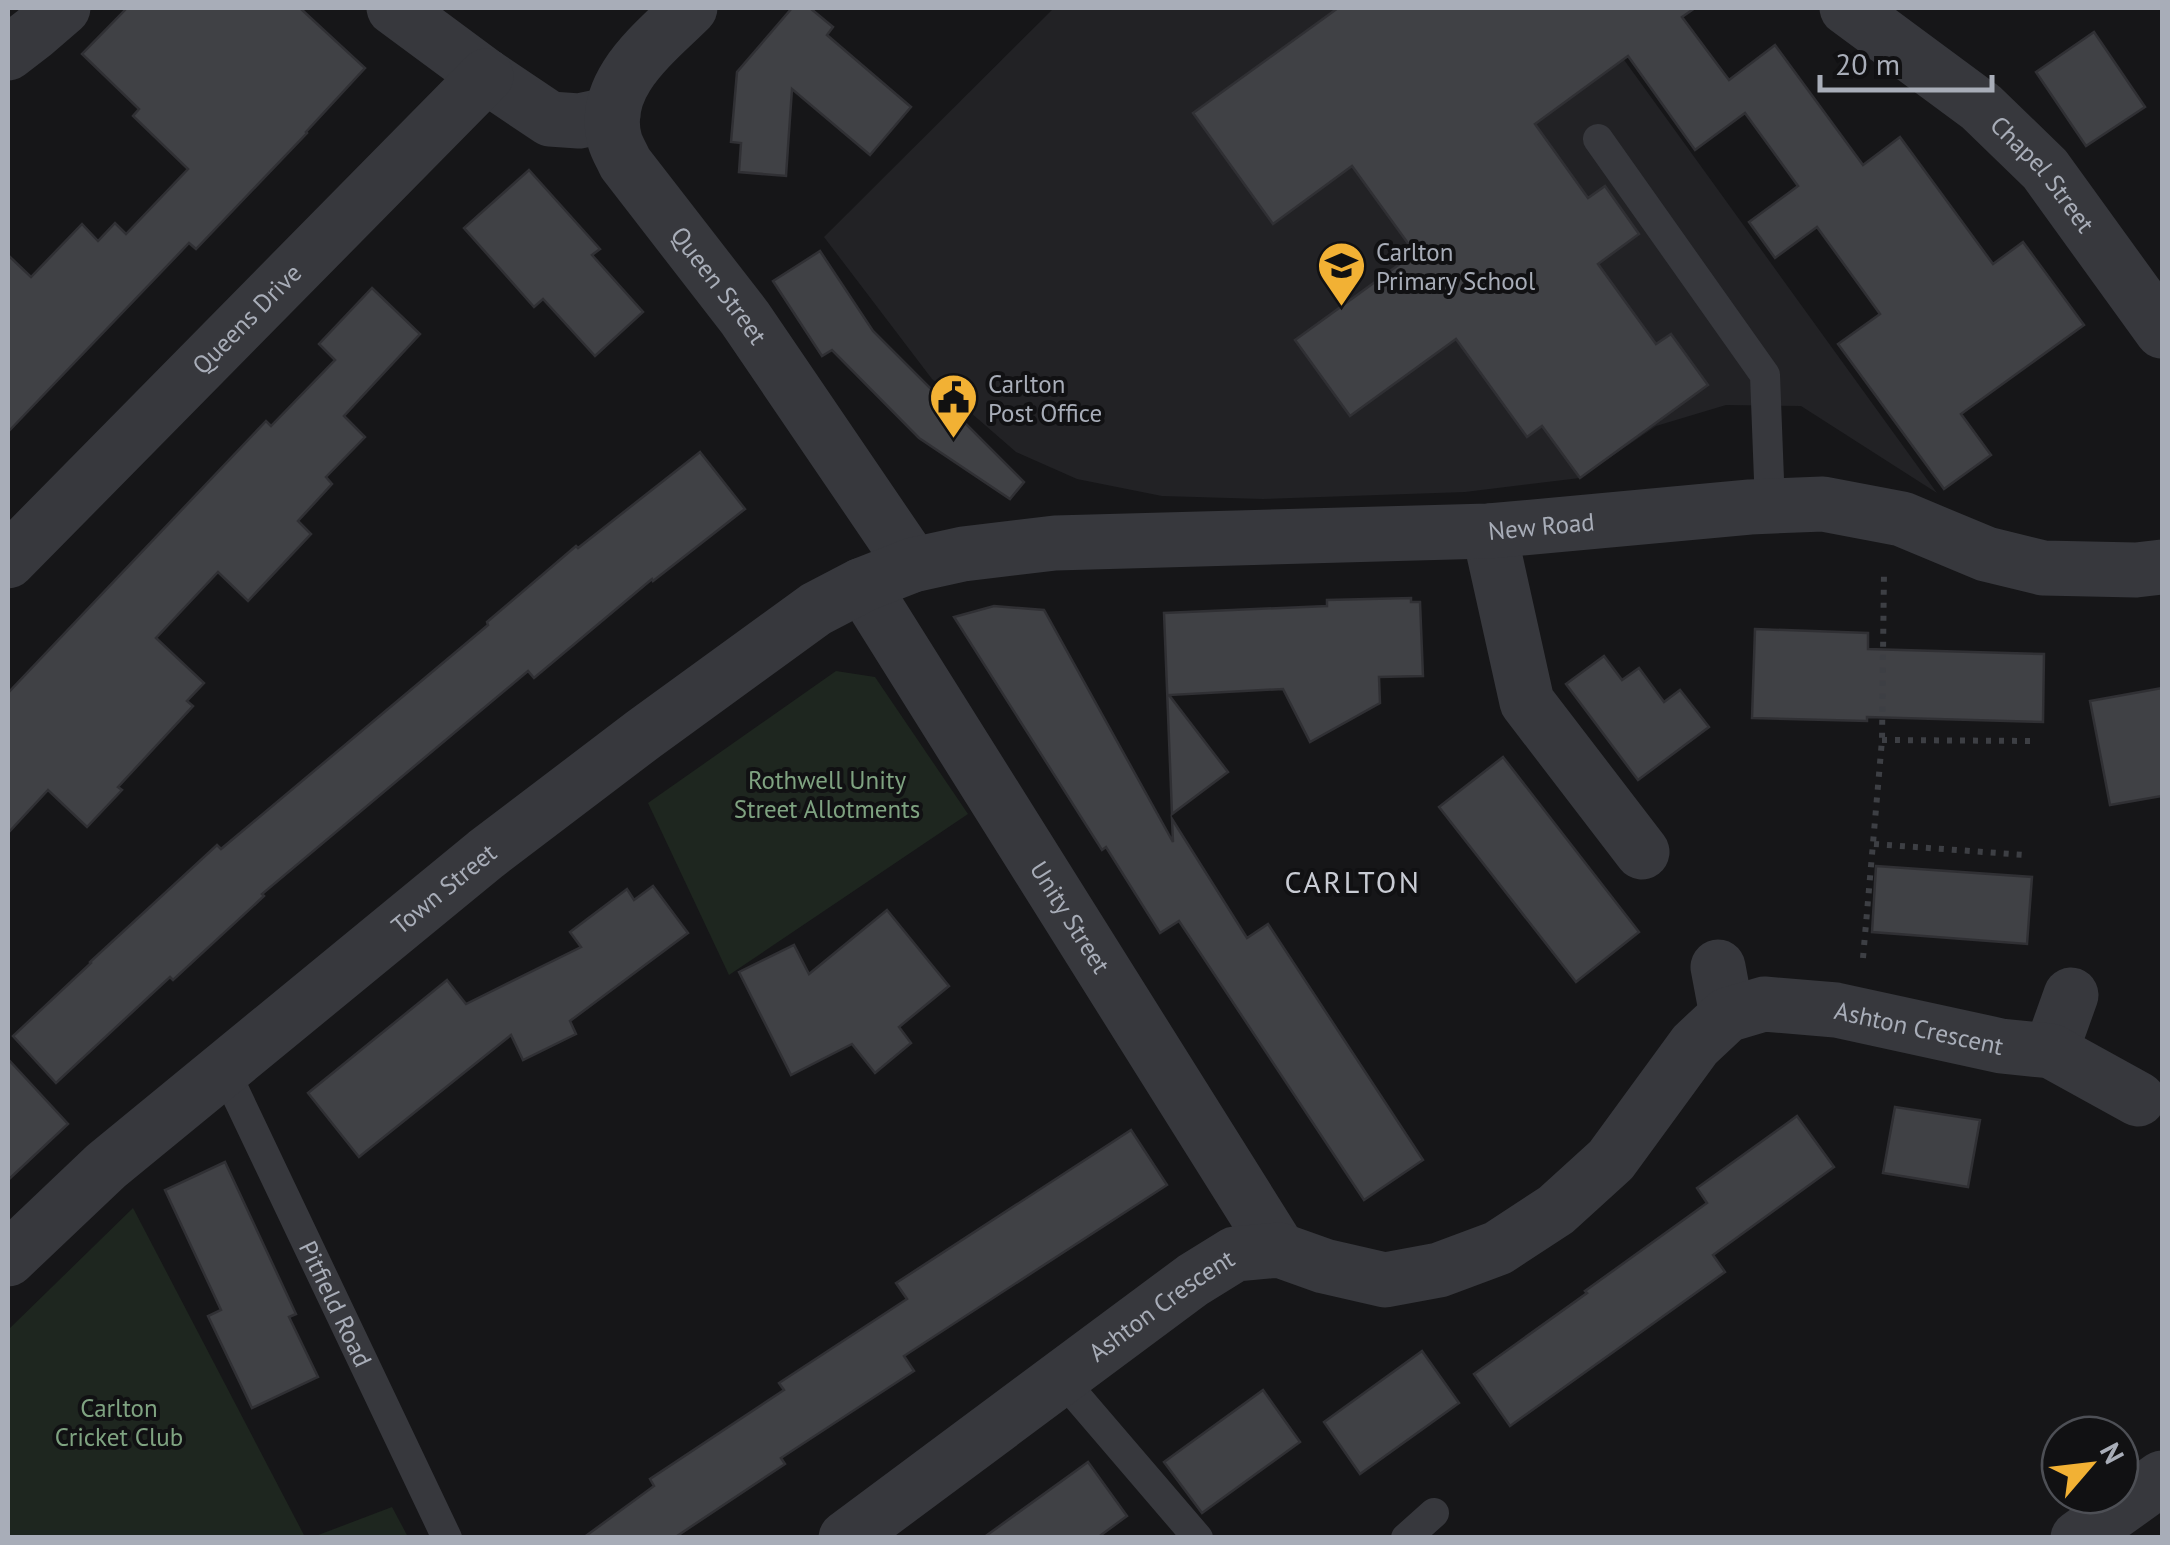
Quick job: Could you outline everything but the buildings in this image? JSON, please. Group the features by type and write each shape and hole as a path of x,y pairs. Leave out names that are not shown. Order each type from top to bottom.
{"street":[{"path":"8,53 63,8"},
{"path":"394,8 550,119 579,122 613,114 618,90 632,68 690,8"},
{"name":"Chapel Street","path":"1847,8 1981,107 2045,168 2155,303"},
{"name":"Queens Drive","path":"8,562 486,76"},
{"name":"Queen Street","path":"613,114 614,140 625,163 745,318 913,565"},
{"name":"New Road","path":"913,565 963,554 1055,543 1488,532 1822,504 1902,519 1986,554 2043,568 2162,567"},
{"path":"1488,532 1527,702 1642,852"},
{"name":"Town Street","path":"8,1259 106,1166 486,854 816,609 913,565"},
{"name":"Unity Street","path":"862,585 1278,1250"},
{"name":"Ashton Crescent","path":"846,1538 1192,1280 1235,1254 1278,1250 1385,1280 1440,1270 1498,1248 1556,1210 1611,1160 1695,1045 1723,991 1764,1004 1836,1010 2001,1046 2050,1051 2138,1099"},
{"path":"2050,1051 2071,995"},
{"path":"2078,1538 2162,1478"}],"lane":[{"path":"1598,140 1765,375 1770,506"},
{"name":"Pitfield Road","path":"224,1070 446,1538"},
{"path":"1060,1377 1198,1538"},
{"path":"1406,1538 1434,1513"}],"path":[{"path":"1858,1014 1882,740 1885,515"},
{"path":"1882,740 2032,741"},
{"path":"1874,844 2025,856"}],"shaded area":[{"name":"Carlton Primary School","path":"1054,8 1683,8 1622,57 1937,493 1801,406 1726,405 1656,426 1580,478 1465,492 1263,499 1162,496 1077,479 1016,452 932,379 824,237"}],"green space":[{"name":"Rothwell Unity Street Allotments","path":"836,671 875,677 968,814 729,975 648,803"},
{"name":"Carlton Cricket Club","path":"133,1208 305,1537 8,1537 8,1330"},
{"path":"392,1507 408,1537 313,1537"}],"place":[{"name":"Carlton Primary School","path":"1341,308"},
{"name":"Carlton Post Office","path":"953,440"}],"district":[{"name":"CARLTON","path":"1353,881"}]}
